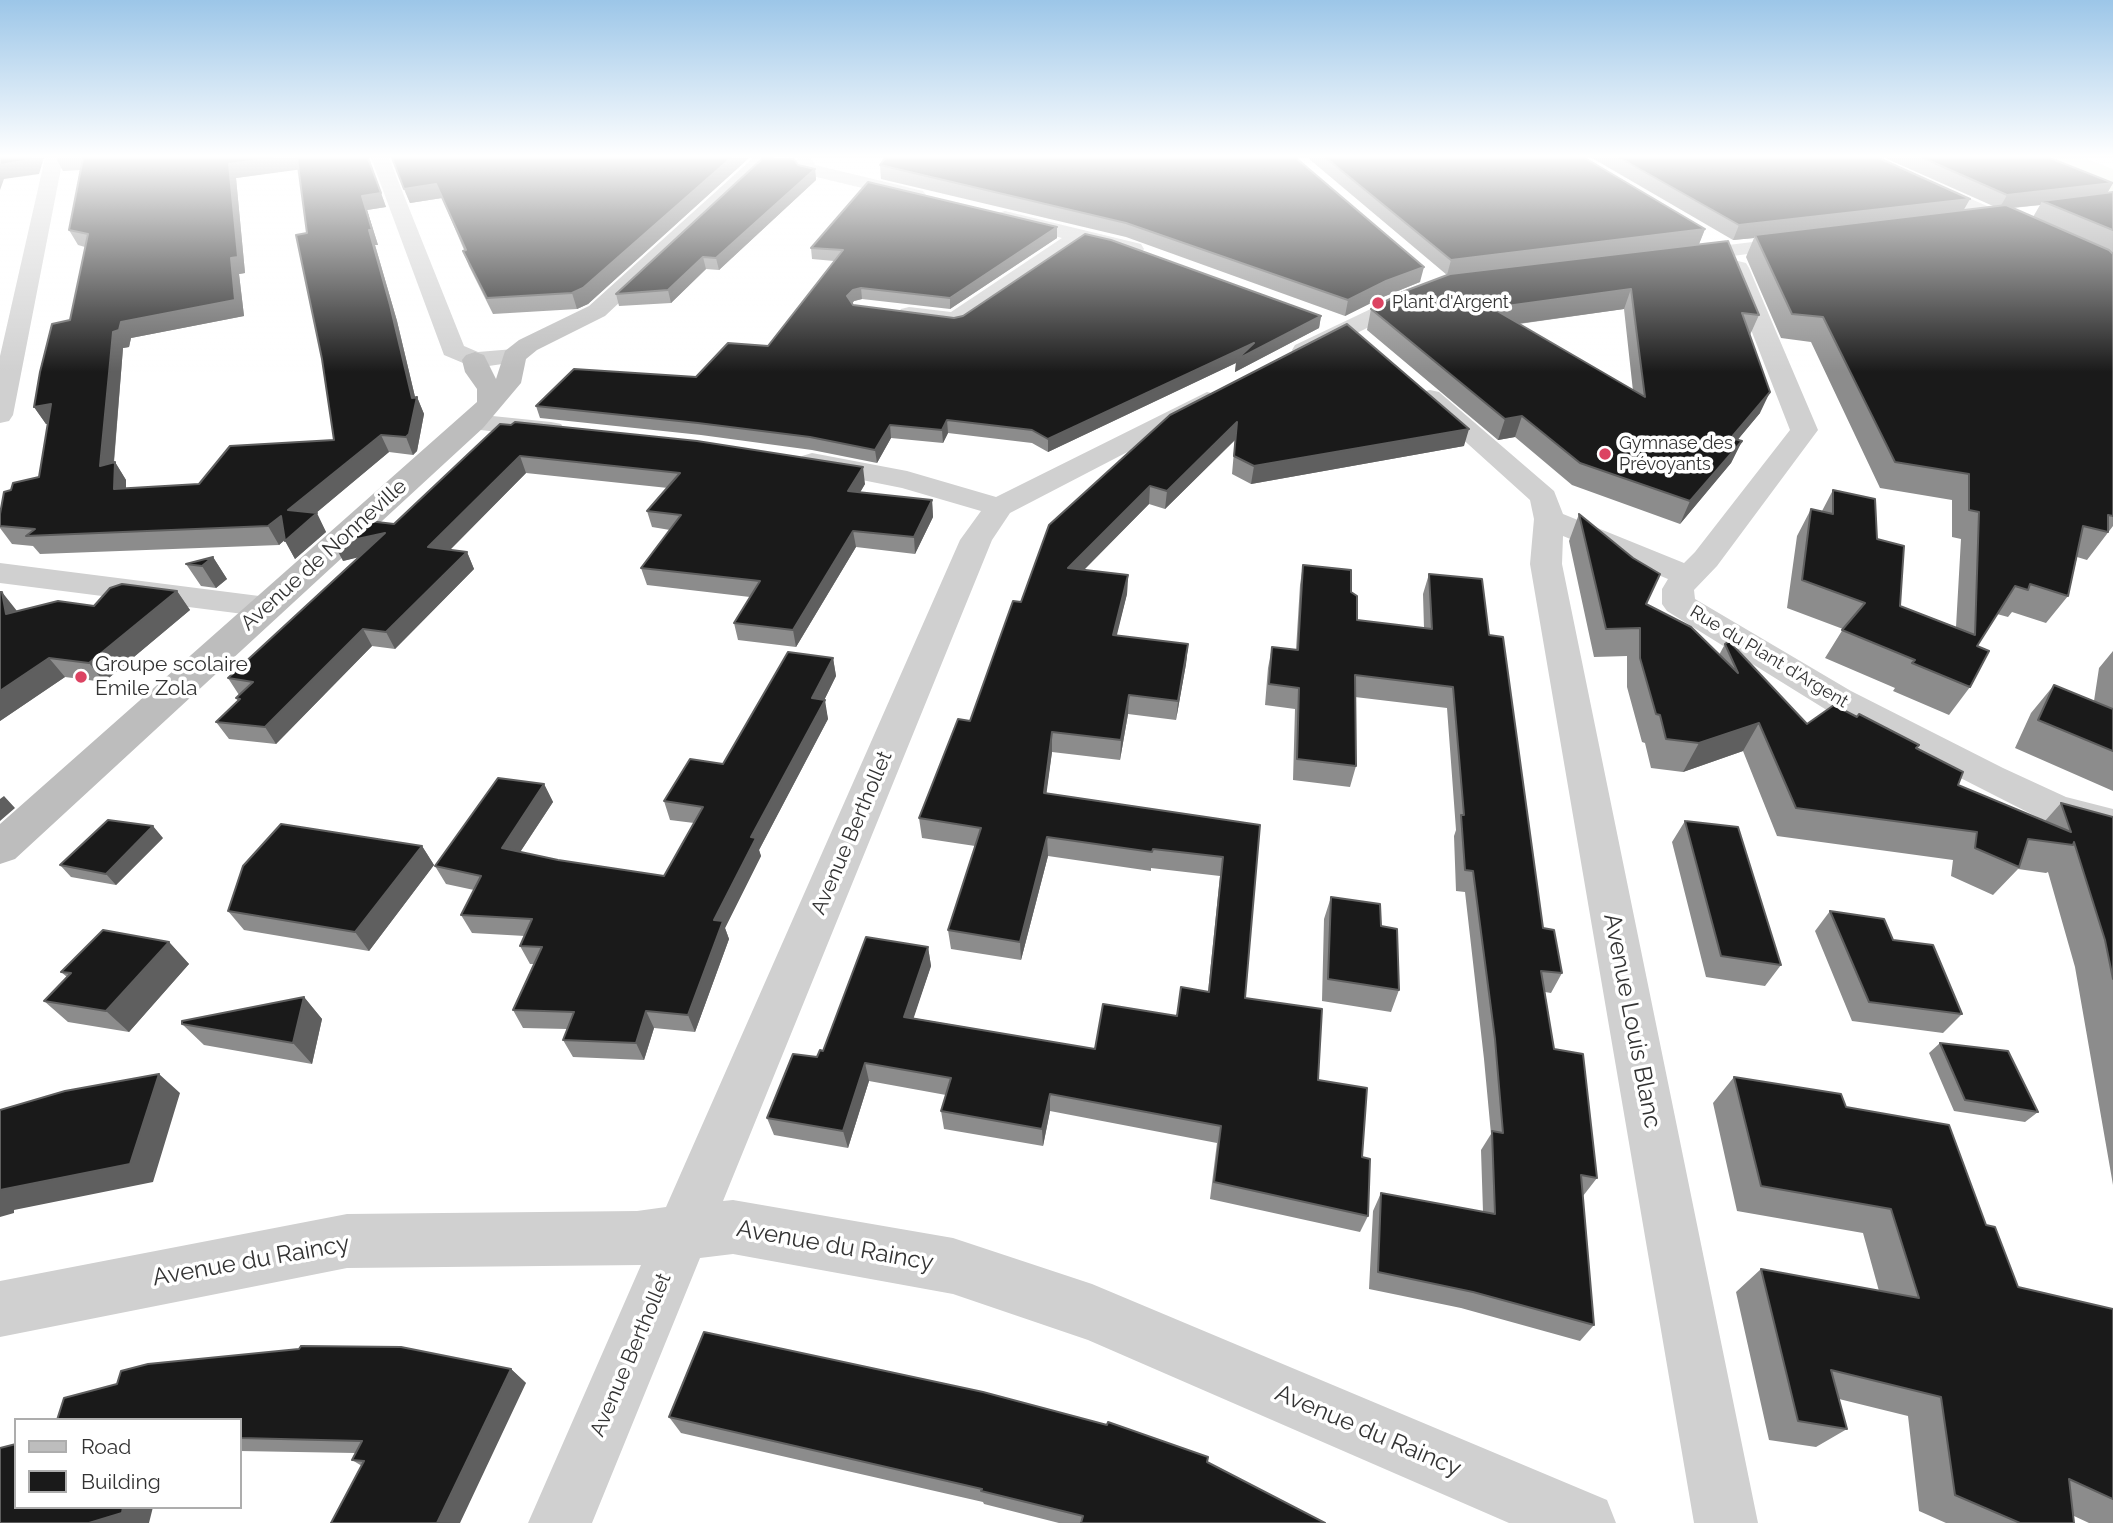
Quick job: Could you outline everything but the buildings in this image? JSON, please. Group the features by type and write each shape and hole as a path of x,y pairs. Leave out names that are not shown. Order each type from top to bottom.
{"street":[{"path":"0,415 39,229"},
{"path":"407,229 453,351 475,360 514,356 528,345 597,311 695,229"},
{"path":"1055,229 1163,260"},
{"path":"2019,229 2104,266 2113,275"},
{"path":"1688,576 1706,559 1804,430 1730,251 1696,232"},
{"path":"889,312 955,320 1080,235"},
{"path":"1658,260 1822,240"},
{"path":"1282,361 1358,337 1392,304 1441,285"},
{"path":"1317,316 1358,337"},
{"name":"Avenue de Nonneville","path":"0,848 482,412 508,383 514,356"},
{"path":"475,360 478,372 490,389 482,412 583,433"},
{"path":"1410,380 1544,496 1549,519"},
{"name":"Avenue Berthollet","path":"560,1523 976,540 999,507 1233,387"},
{"path":"787,458 907,480 999,507"},
{"name":"Rue du Plant d'Argent","path":"1549,519 1688,576 1678,589 1679,604 1838,700 1989,778 2055,808 2113,824"},
{"name":"Avenue Louis Blanc","path":"1549,519 1546,564 1726,1523"},
{"path":"0,573 267,607"},
{"name":"Avenue du Raincy","path":"0,1309 347,1241 637,1238 733,1227 953,1266 1092,1313 1584,1523"}],"place":[{"name":"Plant d'Argent","path":"1378,303"},
{"name":"Gymnase des Prévoyants","path":"1605,454"},
{"name":"Groupe scolaire Emile Zola","path":"81,677"}]}
